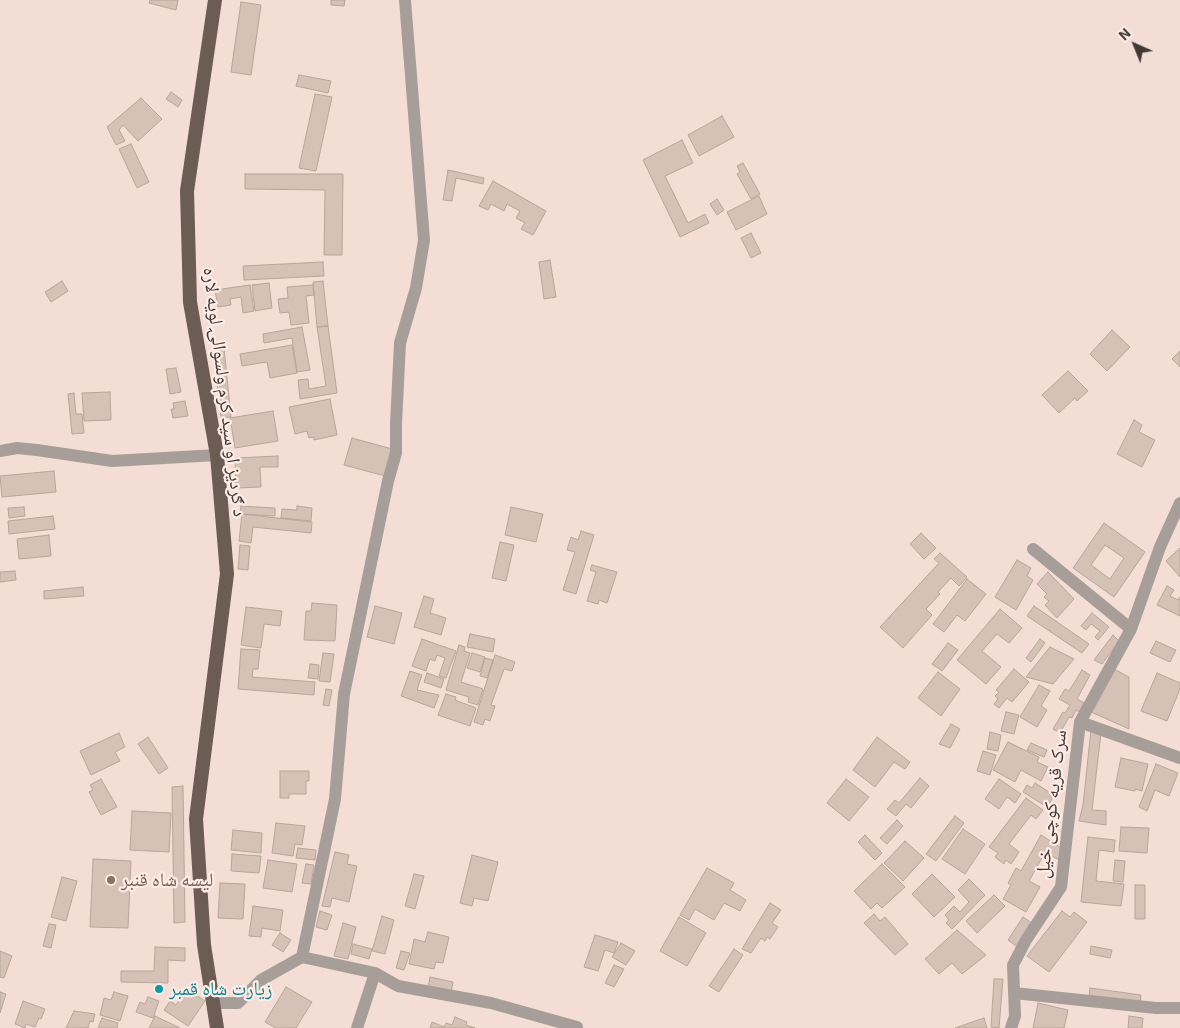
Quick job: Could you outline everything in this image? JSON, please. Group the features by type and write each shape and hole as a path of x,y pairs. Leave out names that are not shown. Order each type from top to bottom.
{"highway":[{"name":"د ګردیز او سید کرم ولسوالۍ لویه لاره","path":"215,0 187,191 190,302 217,455 227,574 196,819 204,945 217,1028"}],"street":[{"path":"302,957 335,798 344,694 386,490 396,453 400,343 416,288 424,240 405,0"},
{"path":"0,450 17,448 112,461 217,455"},
{"name":"سرک قریه کوچی خیل","path":"1011,1028 1015,1016 1013,965 1026,940 1061,887 1080,722 1131,629 1160,547 1180,503"},
{"path":"1033,549 1131,629"},
{"path":"1080,722 1180,758"},
{"path":"214,1004 238,1003 262,980 302,957 376,973 398,986 491,1003 577,1027"},
{"path":"357,1028 376,973"},
{"path":"1014,993 1156,1008 1180,1008"}],"building":[{"path":"150,0 178,0 176,10 149,3"},
{"path":"331,0 345,0 344,6 331,5"},
{"path":"241,2 261,5 251,75 231,72"},
{"path":"299,75 331,81 328,93 296,86"},
{"path":"171,92 182,100 178,107 166,99"},
{"path":"315,94 332,97 316,171 299,168"},
{"path":"141,98 162,119 138,141 123,125 119,130 125,141 116,145 107,127"},
{"path":"722,116 734,137 699,156 688,135"},
{"path":"682,140 693,163 665,176 688,223 705,214 709,223 680,237 643,160"},
{"path":"131,144 149,182 137,188 119,149"},
{"path":"743,163 760,194 751,199 737,174 740,172 737,166"},
{"path":"448,170 484,178 483,184 456,178 452,201 443,200"},
{"path":"245,174 343,174 342,255 324,255 325,190 245,189"},
{"path":"493,181 546,211 533,235 521,229 525,223 516,218 520,211 507,204 504,211 491,204 488,210 479,206"},
{"path":"759,196 767,214 736,230 727,212"},
{"path":"717,199 724,210 717,215 710,204"},
{"path":"751,233 761,253 751,258 741,238"},
{"path":"550,260 556,297 544,299 539,262"},
{"path":"323,262 324,276 244,280 243,266"},
{"path":"62,281 68,291 51,302 45,292"},
{"path":"323,281 328,326 317,327 313,282"},
{"path":"269,283 272,308 255,311 252,285"},
{"path":"250,285 254,311 243,313 241,297 230,299 231,305 218,307 215,290"},
{"path":"313,285 314,295 306,296 309,323 291,325 289,312 280,313 278,299 288,298 287,287"},
{"path":"328,326 337,393 300,399 298,380 308,379 309,389 326,386 317,327"},
{"path":"302,327 310,370 297,372 292,338 264,343 263,334"},
{"path":"1112,330 1130,347 1107,371 1090,354"},
{"path":"292,345 297,373 270,378 267,362 242,366 240,354"},
{"path":"224,348 231,417 221,418 213,350"},
{"path":"1180,351 1180,367 1172,359"},
{"path":"176,368 181,392 170,394 166,369"},
{"path":"1068,371 1088,391 1077,401 1075,398 1059,413 1042,395"},
{"path":"110,392 111,420 84,421 82,393"},
{"path":"74,393 76,414 82,414 84,433 72,434 68,394"},
{"path":"330,399 337,435 314,440 314,437 309,438 307,431 295,434 289,407"},
{"path":"185,401 188,416 173,418 171,409 174,409 173,403"},
{"path":"273,411 278,441 235,448 230,418"},
{"path":"1134,420 1142,425 1139,432 1155,440 1142,467 1117,454"},
{"path":"352,438 392,449 385,476 344,465"},
{"path":"278,456 278,467 260,467 261,487 236,488 235,458"},
{"path":"54,471 56,492 2,497 0,476"},
{"path":"241,506 275,508 275,516 240,514"},
{"path":"297,506 312,508 311,521 281,518 282,509 297,510"},
{"path":"24,507 25,516 9,518 8,508"},
{"path":"511,507 543,514 536,542 505,535"},
{"path":"242,514 312,522 311,533 253,527 251,543 239,541"},
{"path":"53,516 55,529 9,534 8,521"},
{"path":"1104,523 1145,552 1114,597 1073,568","holes":["1105,545 1124,558 1110,579 1091,565"]},
{"path":"581,531 594,535 576,594 563,590 575,552 567,550 571,537 578,540"},
{"path":"921,533 936,548 924,559 910,544"},
{"path":"49,535 51,556 19,559 17,539"},
{"path":"500,542 514,545 506,581 492,578"},
{"path":"240,545 250,546 248,570 238,569"},
{"path":"1180,548 1180,577 1166,561"},
{"path":"940,553 967,577 959,586 951,578 938,592 940,594 926,609 932,615 903,648 880,627 939,563 934,559"},
{"path":"1017,560 1031,568 1027,576 1033,580 1016,610 995,597"},
{"path":"592,565 617,572 607,603 599,600 598,604 587,601 596,572 590,570"},
{"path":"15,571 16,580 0,582 0,572"},
{"path":"1048,572 1074,599 1057,618 1045,605 1049,601 1044,597 1047,594 1037,584"},
{"path":"967,579 986,594 965,621 957,615 944,632 933,624"},
{"path":"1167,586 1174,590 1170,596 1178,600 1180,597 1180,616 1157,605"},
{"path":"83,587 84,596 44,599 44,591"},
{"path":"424,596 434,599 430,613 446,618 441,635 414,627"},
{"path":"312,603 337,605 335,641 304,640 306,611 311,611"},
{"path":"375,606 402,613 394,644 367,637"},
{"path":"1034,606 1089,644 1082,653 1027,616"},
{"path":"246,607 282,611 280,626 264,624 261,648 241,645"},
{"path":"1000,609 1022,628 1009,643 997,634 982,651 1001,667 986,684 957,660"},
{"path":"1092,613 1109,627 1098,640 1095,637 1100,631 1091,624 1086,630 1081,626"},
{"path":"470,634 495,639 493,652 467,647"},
{"path":"1113,635 1119,641 1102,664 1094,660"},
{"path":"422,639 456,651 446,678 439,676 445,658 437,655 435,661 430,659 426,671 412,666"},
{"path":"1040,639 1045,643 1031,662 1026,658"},
{"path":"1156,641 1176,650 1170,662 1150,653"},
{"path":"948,643 958,650 942,671 932,664"},
{"path":"459,645 465,647 464,651 470,653 461,682 483,689 478,705 468,702 469,697 446,690"},
{"path":"1050,647 1074,659 1053,684 1026,677"},
{"path":"241,649 260,650 258,669 253,669 252,677 315,682 314,695 238,689"},
{"path":"323,653 334,654 330,682 319,681"},
{"path":"472,653 485,657 480,672 467,668"},
{"path":"495,655 515,662 512,671 504,669 491,705 495,706 490,721 485,719 483,725 474,722"},
{"path":"485,658 493,660 487,678 480,676"},
{"path":"310,664 319,665 318,679 308,678"},
{"path":"1112,668 1129,677 1129,729 1091,712"},
{"path":"1014,669 1029,682 1012,702 1007,698 999,708 994,704 998,699 995,696 999,692 996,690"},
{"path":"1082,670 1090,675 1077,699 1084,703 1079,712 1076,710 1072,718 1069,717 1060,733 1053,729 1063,712 1065,713 1070,705 1059,699 1065,689 1069,691"},
{"path":"410,671 422,675 417,690 439,695 434,708 401,696"},
{"path":"938,672 960,689 941,716 918,698"},
{"path":"427,673 444,679 441,688 424,682"},
{"path":"1157,673 1180,683 1180,689 1167,721 1141,711"},
{"path":"1039,685 1050,691 1041,706 1047,710 1037,727 1020,717"},
{"path":"326,689 332,690 329,706 323,705"},
{"path":"446,694 456,697 455,700 476,708 470,726 438,715"},
{"path":"1006,712 1019,715 1014,734 1001,731"},
{"path":"951,724 960,729 950,748 939,744"},
{"path":"1091,730 1101,733 1092,810 1106,811 1106,825 1079,821 1083,805"},
{"path":"990,732 1001,735 998,751 987,749"},
{"path":"119,733 125,747 115,752 120,761 91,775 80,751"},
{"path":"148,737 168,768 159,774 138,744"},
{"path":"877,737 910,762 905,769 894,762 875,787 853,770"},
{"path":"1008,742 1039,757 1037,762 1048,767 1041,781 1021,770 1015,782 993,770"},
{"path":"1031,743 1047,750 1044,757 1027,750"},
{"path":"983,751 996,755 990,775 977,771"},
{"path":"1121,758 1148,764 1142,791 1115,787"},
{"path":"1156,764 1178,773 1169,796 1155,790 1147,811 1139,807"},
{"path":"280,771 309,771 309,781 306,781 306,794 289,794 289,798 280,798"},
{"path":"920,778 929,786 911,808 906,804 896,816 887,809 895,800 899,803"},
{"path":"101,779 117,807 101,815 89,792 93,790 90,785"},
{"path":"846,779 869,797 849,821 827,803"},
{"path":"999,779 1021,794 1015,803 1007,797 999,809 985,799"},
{"path":"1035,783 1049,792 1052,799 1047,807 1023,792 1027,785 1032,788"},
{"path":"183,786 185,922 174,923 172,787"},
{"path":"1026,798 1043,810 1036,819 1031,815 1009,844 1019,852 1011,864 1006,860 1004,864 995,857 998,853 989,847"},
{"path":"132,811 171,813 169,852 130,850"},
{"path":"955,816 964,823 936,861 926,854"},
{"path":"897,820 903,826 887,844 880,838"},
{"path":"276,823 305,826 302,845 295,844 293,856 272,853"},
{"path":"1121,827 1149,828 1147,853 1119,851"},
{"path":"963,829 985,844 965,874 942,859"},
{"path":"233,830 262,833 261,853 231,850"},
{"path":"865,835 882,853 875,860 858,842"},
{"path":"1041,835 1063,849 1059,860 1052,856 1050,859 1043,856 1029,881 1040,887 1026,912 1003,899 1011,885 1008,883 1016,868 1021,871"},
{"path":"1088,837 1115,840 1114,852 1099,850 1096,881 1124,884 1121,906 1081,902"},
{"path":"905,841 924,858 903,881 884,863"},
{"path":"298,848 316,850 315,860 296,858"},
{"path":"335,852 349,855 347,864 357,866 349,902 332,898 330,907 322,906"},
{"path":"232,854 261,856 259,873 231,871"},
{"path":"472,855 498,862 488,901 474,898 472,906 460,903"},
{"path":"93,859 131,861 128,928 90,927"},
{"path":"268,860 297,864 292,892 263,888"},
{"path":"1115,860 1125,861 1123,882 1113,881"},
{"path":"306,864 314,865 311,884 302,883"},
{"path":"882,864 905,887 882,908 877,903 871,909 854,891"},
{"path":"707,868 734,883 730,890 746,900 740,911 724,903 714,920 695,909 689,920 680,915"},
{"path":"414,874 424,876 415,909 405,906"},
{"path":"932,874 955,897 934,917 912,894"},
{"path":"62,877 77,881 66,921 51,917"},
{"path":"969,879 985,895 952,929 946,923 949,920 945,915 954,906 960,912 969,902 958,890"},
{"path":"220,883 245,884 243,919 218,918"},
{"path":"1135,885 1145,885 1145,919 1135,919"},
{"path":"994,895 1005,906 977,933 966,921"},
{"path":"770,903 781,910 772,923 778,927 770,939 767,937 765,941 761,938 751,953 742,949"},
{"path":"253,906 283,910 280,931 262,928 261,937 249,936"},
{"path":"320,911 332,915 327,930 316,927"},
{"path":"1062,911 1070,917 1074,912 1087,922 1049,972 1027,956"},
{"path":"874,914 880,921 885,917 908,944 895,955 864,923"},
{"path":"382,916 394,920 385,954 372,951"},
{"path":"679,917 706,933 687,966 660,951"},
{"path":"1023,917 1032,923 1016,946 1008,940"},
{"path":"343,923 356,927 348,959 334,956"},
{"path":"49,924 56,925 51,948 43,946"},
{"path":"957,930 986,955 962,974 952,963 939,974 925,959"},
{"path":"428,932 449,937 443,963 436,962 434,969 409,964 414,939 425,942"},
{"path":"280,933 291,940 283,952 272,945"},
{"path":"595,935 618,942 614,953 605,950 598,971 584,967"},
{"path":"621,943 635,951 626,965 612,957"},
{"path":"353,944 372,949 369,959 351,954"},
{"path":"1091,946 1112,950 1110,958 1090,954"},
{"path":"155,947 185,948 185,961 168,960 168,983 121,982 121,971 154,971"},
{"path":"734,949 743,955 719,992 709,986"},
{"path":"0,951 12,956 4,978 0,977"},
{"path":"401,951 410,953 404,970 396,968"},
{"path":"614,965 624,969 614,987 605,983"},
{"path":"430,977 453,982 451,993 428,988"},
{"path":"994,979 1003,979 999,1028 991,1027"},
{"path":"286,987 312,1002 296,1028 276,1028 265,1022"},
{"path":"1090,988 1141,995 1140,1003 1089,996"},
{"path":"187,989 205,1001 188,1026 164,1010 170,1001 176,1005"},
{"path":"0,992 6,994 0,1013"},
{"path":"114,992 128,996 120,1021 100,1015 104,998 111,1000"},
{"path":"148,997 159,1001 153,1018 136,1012 140,1002 145,1004"},
{"path":"23,1001 45,1009 35,1027 26,1024 25,1028 15,1024"},
{"path":"1038,1003 1068,1010 1064,1028 1033,1028"},
{"path":"74,1011 95,1014 93,1022 90,1021 88,1028 66,1028"},
{"path":"155,1016 180,1028 149,1028"},
{"path":"1129,1016 1143,1018 1142,1028 1128,1028"},
{"path":"455,1017 467,1022 466,1025 475,1028 430,1028 432,1022 444,1027 446,1023 452,1025"},
{"path":"102,1018 118,1023 117,1028 98,1028"},
{"path":"984,1018 987,1028 955,1028"}],"place":[{"name":"لیسه شاه قنبر","path":"111,880"},
{"name":"زیارت شاه قمبر","path":"159,989"}]}
